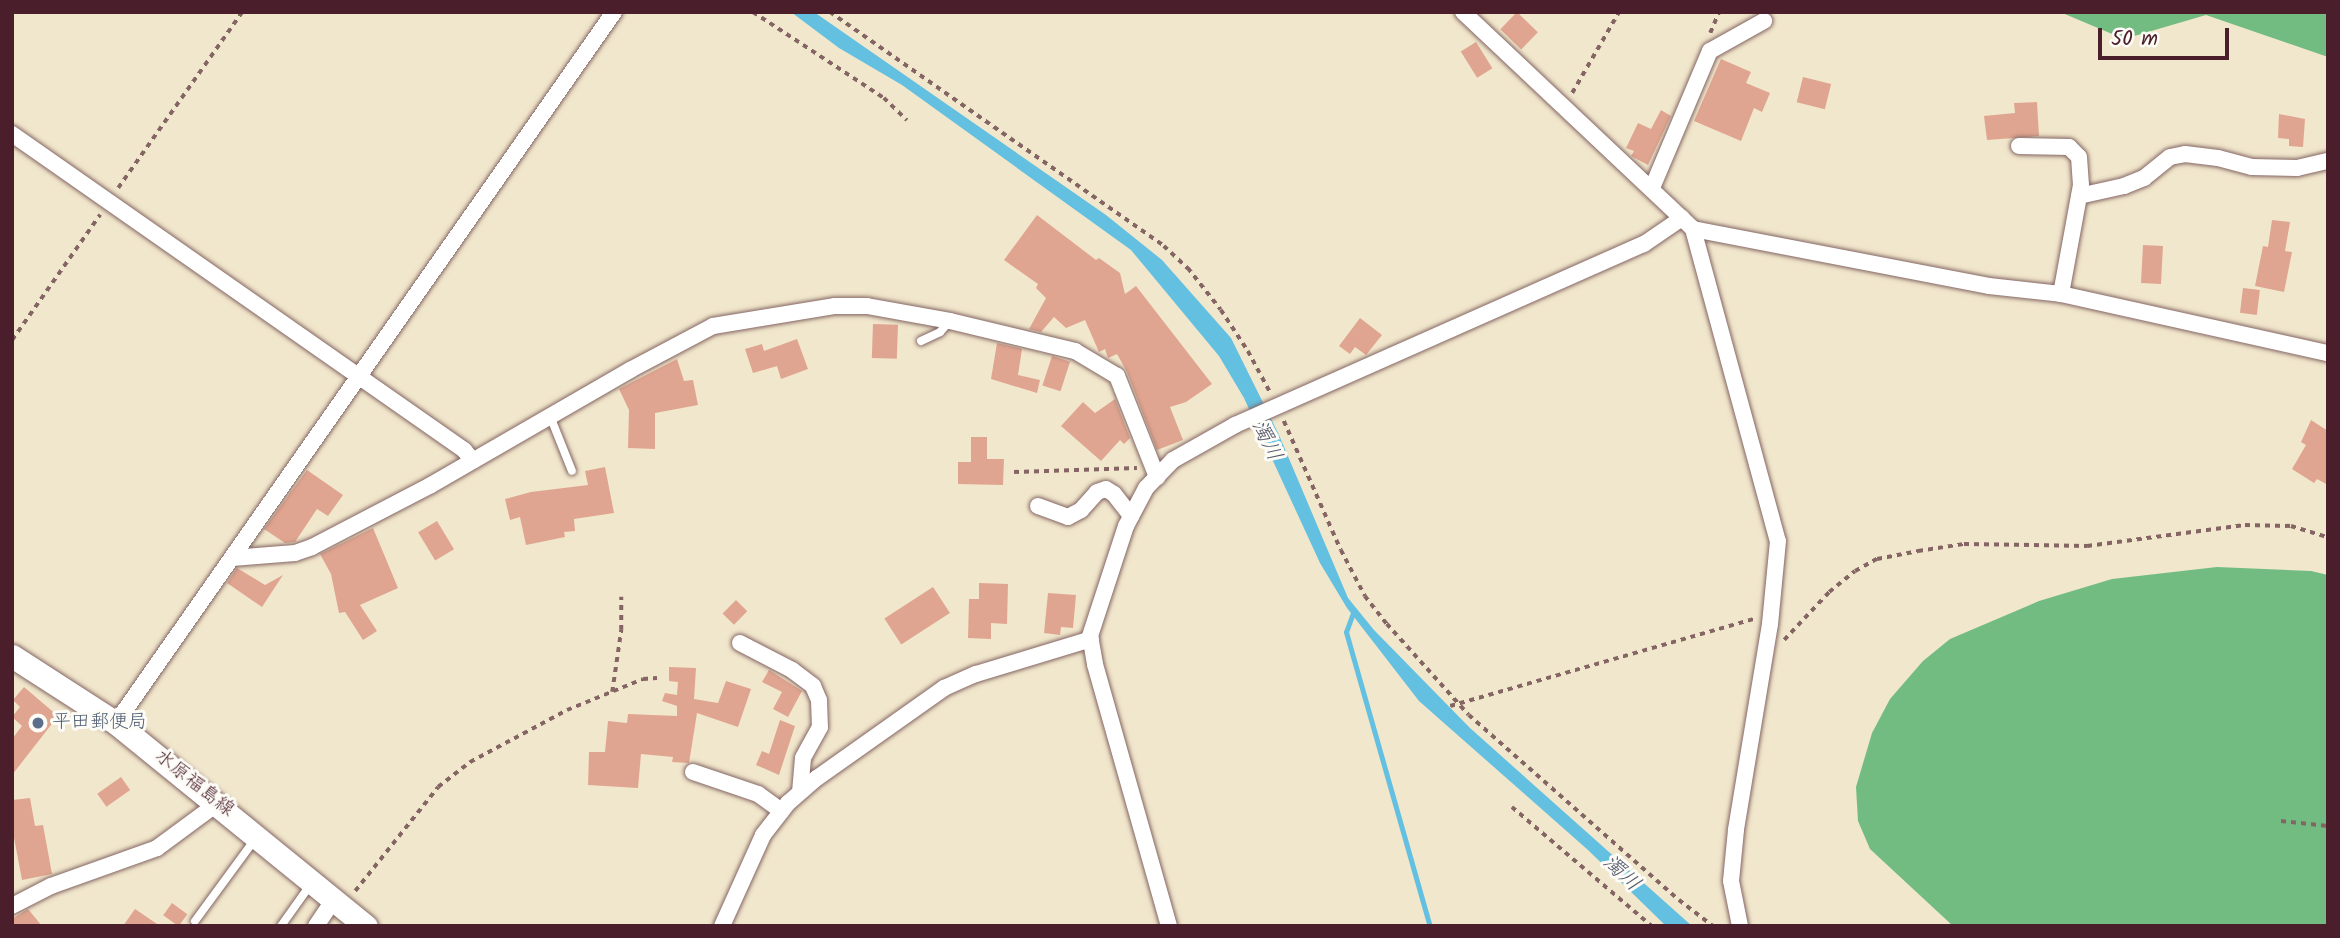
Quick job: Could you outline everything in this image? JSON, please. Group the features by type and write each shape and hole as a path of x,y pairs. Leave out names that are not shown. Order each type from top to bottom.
{"main road":[{"name":"水原福島線","path":"12,656 116,723 218,803 366,926"}],"street":[{"path":"116,723 614,12"},
{"path":"1463,12 1688,224 1777,541 1771,614 1736,830 1731,880 1740,926"},
{"path":"1652,188 1710,51 1764,21"},
{"path":"12,134 464,450 472,461"},
{"path":"2019,146 2073,149 2080,163 2079,195 2061,295"},
{"path":"2079,195 2124,186 2144,178 2170,157 2185,154 2218,158 2252,167 2298,168 2328,160"},
{"path":"1169,926 1095,664 1091,639 1105,585 1131,516 1155,472 1235,425 1688,224 1989,286 2061,295 2328,353"},
{"path":"232,558 303,552 713,326 835,306 867,306 950,321 1075,351 1116,376 1155,472"},
{"path":"1038,506 1068,517 1081,510 1097,492 1106,489 1114,494 1131,516"},
{"path":"722,926 763,835 800,792 944,688 976,674 1091,639"},
{"path":"740,643 792,670 813,686 819,699 820,727 803,758 800,792"},
{"path":"693,772 758,794 781,811"},
{"path":"12,906 51,886 158,848 218,803"},
{"path":"316,926 338,903"}],"lane":[{"path":"921,341 940,332 950,321"},
{"path":"550,416 572,471"},
{"path":"195,921 257,835"},
{"path":"281,926 313,881"}],"path":[{"path":"12,340 242,12"},
{"path":"753,12 884,98 907,120"},
{"path":"830,12 1164,246 1188,268 1221,310 1248,351 1340,550 1366,596 1458,704 1679,900 1713,926"},
{"path":"1564,107 1619,12"},
{"path":"1014,472 1155,472"},
{"path":"1763,666 1829,592 1855,570 1877,559 1964,544 2087,546 2245,525 2291,527 2328,537"},
{"path":"612,692 621,630 621,597"},
{"path":"1450,706 1771,614"},
{"path":"338,903 438,787 470,762 567,710 643,679 657,678"},
{"path":"1513,807 1652,926"},
{"path":"2281,821 2328,826"}],"green space":[{"path":"2060,12 2328,12 2328,57 2206,15 2124,39"},
{"path":"2217,567 2311,571 2328,575 2328,926 1953,926 1870,849 1858,821 1856,787 1872,733 1890,699 1923,661 1950,639 2039,601 2112,579"}],"water":[{"name":"濁川","path":"791,12 814,12 1106,215 1162,260 1231,338 1279,435 1348,598 1374,630 1470,728 1692,926 1666,926 1588,850 1419,701 1347,608 1320,563 1244,398 1219,356 1131,250 902,85 839,48"}],"building":[{"path":"1517,12 1538,32 1521,49 1500,29"},
{"path":"1476,42 1492,68 1477,78 1461,52"},
{"path":"1721,59 1751,72 1746,83 1770,93 1762,112 1754,108 1741,141 1694,121"},
{"path":"1803,77 1831,84 1825,109 1797,102"},
{"path":"2037,102 2039,136 1987,140 1984,116 2015,113 2014,103"},
{"path":"1661,110 1671,116 1648,165 1631,156 1634,151 1626,148 1638,123 1651,129"},
{"path":"2279,114 2305,119 2303,147 2289,146 2289,139 2278,138"},
{"path":"1037,215 1096,260 1099,258 1120,273 1125,294 1136,286 1212,384 1186,402 1170,407 1183,440 1157,450 1127,372 1117,354 1108,358 1105,349 1099,352 1085,320 1066,328 1054,317 1041,332 1029,329 1046,298 1036,288 1038,284 1004,260"},
{"path":"2272,220 2290,222 2285,251 2292,252 2284,292 2255,286 2263,246 2268,247"},
{"path":"2143,245 2163,246 2161,284 2141,283"},
{"path":"2243,288 2260,290 2257,315 2240,313"},
{"path":"1360,318 1382,335 1366,355 1355,347 1350,354 1339,346"},
{"path":"873,324 898,325 897,359 872,358"},
{"path":"797,339 808,369 781,379 777,366 753,373 745,349 762,344 764,351"},
{"path":"997,343 1022,349 1018,375 1040,380 1037,393 991,379"},
{"path":"1052,356 1070,362 1060,391 1042,385"},
{"path":"677,359 684,381 693,380 698,405 655,413 655,449 628,448 629,410 619,389"},
{"path":"1115,399 1130,438 1124,444 1120,440 1101,461 1061,426 1083,402 1095,413"},
{"path":"2311,420 2328,431 2328,485 2317,479 2314,483 2292,469 2306,445 2301,442"},
{"path":"971,437 987,437 987,459 1004,459 1003,485 958,484 958,462 971,462"},
{"path":"605,467 614,513 574,519 575,531 564,532 565,537 526,545 520,517 510,520 505,499 531,492 588,485 585,471"},
{"path":"307,470 343,495 328,516 317,509 295,542 285,543 264,529"},
{"path":"437,521 454,549 435,561 418,532"},
{"path":"373,528 398,588 360,605 377,631 363,640 345,612 339,613 331,574 320,554"},
{"path":"237,568 265,585 283,575 262,607 227,583"},
{"path":"979,583 1008,584 1007,624 991,623 991,639 968,638 969,599 979,599"},
{"path":"933,587 950,613 901,645 884,619"},
{"path":"1048,593 1076,595 1073,628 1061,627 1060,635 1044,633"},
{"path":"736,600 747,611 734,625 723,613"},
{"path":"669,667 696,668 694,699 718,703 726,681 751,689 738,727 697,713 689,763 672,762 673,757 641,754 638,788 588,785 589,752 605,752 608,721 627,723 628,714 677,716 677,706 662,701 665,693 677,695 678,682 669,681"},
{"path":"769,670 802,691 788,717 773,709 782,692 762,682"},
{"path":"24,687 58,716 12,775 12,739 22,726 12,717 20,707 13,700"},
{"path":"780,720 795,726 779,775 756,765 762,751 769,754"},
{"path":"121,777 130,790 106,807 97,794"},
{"path":"30,798 35,826 43,825 52,874 22,880 12,827 12,800"},
{"path":"172,903 187,914 179,926 163,915"},
{"path":"28,909 42,926 12,926 12,919"},
{"path":"135,909 160,926 123,926"}],"waterway":[{"path":"1354,610 1346,632 1430,926"}],"place":[{"name":"平田郵便局","path":"38,723"}]}
